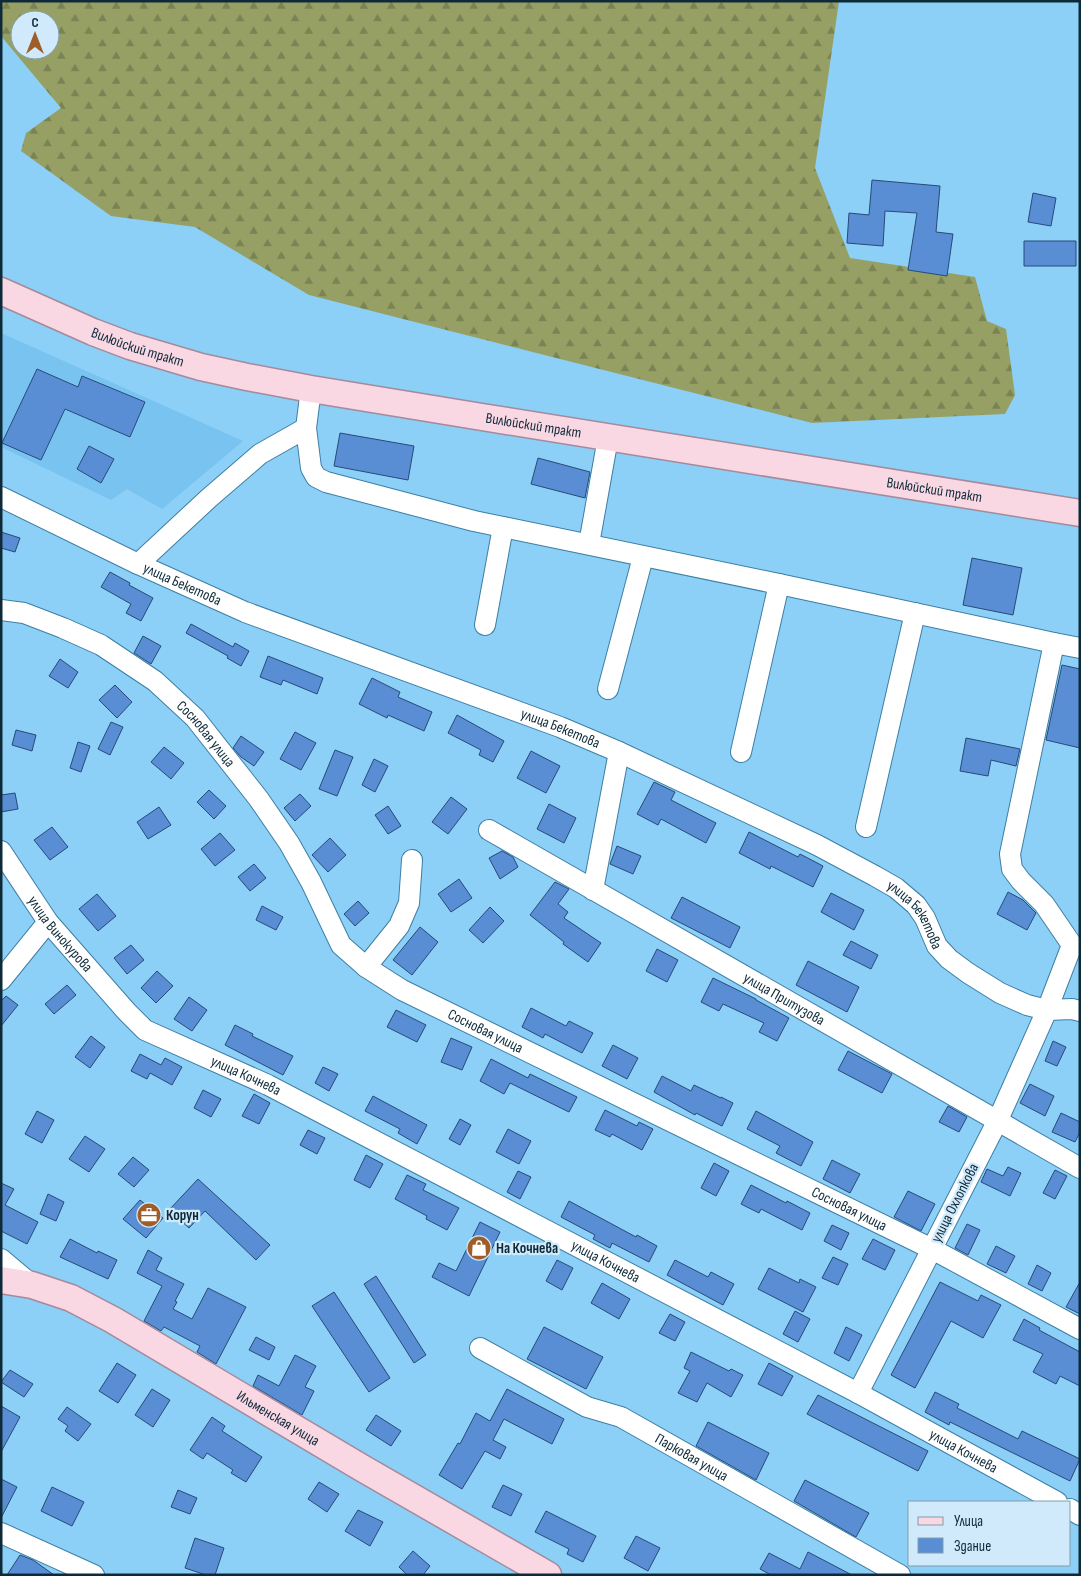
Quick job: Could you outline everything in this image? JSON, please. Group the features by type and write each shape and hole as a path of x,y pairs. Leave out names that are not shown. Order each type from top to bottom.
{"main road":[{"name":"Вилюйский тракт","path":"1,291 93,332 130,346 201,367 311,389 1080,513"},
{"name":"Ильменская улица","path":"1,1280 32,1285 71,1298 114,1320 541,1573"}],"street":[{"path":"311,389 306,428 311,468 316,477 326,482 503,527 1080,648"},
{"path":"138,564 260,454 306,428"},
{"path":"589,544 608,438"},
{"name":"улица Бекетова","path":"1,497 138,564 245,612 560,727 817,845 896,888 916,905 932,932 937,946 949,959 968,973 1000,993 1027,1005 1047,1010 1072,1009 1080,1011"},
{"path":"485,626 503,527"},
{"path":"608,689 643,557"},
{"path":"741,752 779,584"},
{"name":"Сосновая улица","path":"1,610 24,613 101,645 155,680 194,718 258,798 289,843 342,945 366,967 411,994 932,1249 1080,1329"},
{"path":"866,827 915,613"},
{"name":"улица Охлопкова","path":"858,1393 997,1122 1047,1010 1072,945 1044,904 1012,869 1010,854 1054,643"},
{"path":"593,890 618,752"},
{"name":"улица Притузова","path":"489,830 1080,1168"},
{"name":"улица Винокурова","path":"1,851 48,922 126,1012"},
{"path":"366,967 399,926 408,903 412,860"},
{"path":"1,980 48,922"},
{"name":"улица Кочнева","path":"126,1012 145,1030 268,1085 858,1393 1055,1501"},
{"path":"1,1258 32,1285"},
{"name":"Парковая улица","path":"480,1348 587,1407 621,1417 900,1575"},
{"path":"1,1533 94,1575"}],"shaded area":[{"path":"1,333 243,441 162,509 127,489 111,500 1,447"}],"green space":[{"path":"1,1 839,1 815,168 850,258 975,277 987,321 1006,329 1015,395 1005,414 812,423 309,295 195,227 111,216 21,151 26,133 61,108 21,60 60,60 60,10 10,10 10,47 1,36"}],"building":[{"path":"872,180 940,186 936,232 953,234 947,276 908,270 917,213 885,211 883,246 847,243 849,213 869,215"},
{"path":"1033,193 1056,198 1051,226 1028,222"},
{"path":"1024,241 1076,241 1076,266 1024,266"},
{"path":"37,369 78,387 82,376 145,402 130,437 65,409 41,460 2,443"},
{"path":"340,433 414,446 408,480 334,466"},
{"path":"89,446 114,459 101,483 77,469"},
{"path":"538,458 590,472 585,498 531,484"},
{"path":"1,532 20,538 15,552 1,548"},
{"path":"972,558 1022,568 1013,615 963,605"},
{"path":"110,572 153,598 141,621 126,613 131,604 101,587"},
{"path":"191,624 233,647 235,643 249,651 241,666 227,658 228,656 186,633"},
{"path":"143,636 161,646 151,664 134,653"},
{"path":"268,656 323,678 317,694 283,680 281,685 260,677"},
{"path":"60,659 78,672 68,688 49,676"},
{"path":"1062,665 1080,669 1080,748 1046,740"},
{"path":"372,678 400,692 398,697 432,712 424,731 388,715 387,718 359,704"},
{"path":"115,685 132,702 117,718 99,700"},
{"path":"457,715 504,741 493,762 479,755 481,750 448,733"},
{"path":"111,722 123,727 110,755 98,749"},
{"path":"16,730 36,735 32,751 12,745"},
{"path":"295,732 316,743 301,770 280,759"},
{"path":"241,736 264,752 254,766 241,757 233,748"},
{"path":"966,738 1020,749 1016,766 991,760 988,776 960,771"},
{"path":"78,742 90,746 81,772 70,768"},
{"path":"164,747 184,763 171,779 151,762"},
{"path":"335,750 353,757 337,796 319,789"},
{"path":"531,751 560,766 546,793 517,778"},
{"path":"374,759 388,766 375,792 362,785"},
{"path":"654,782 675,792 671,800 716,823 706,843 661,819 658,825 637,814"},
{"path":"209,790 226,806 214,819 197,802"},
{"path":"15,793 18,809 1,812 1,795"},
{"path":"300,794 311,806 295,821 284,808"},
{"path":"451,797 467,809 448,834 432,822"},
{"path":"549,804 576,818 564,843 537,829"},
{"path":"388,806 401,826 388,834 375,815"},
{"path":"159,807 171,825 148,839 137,822"},
{"path":"52,827 68,847 50,860 34,840"},
{"path":"749,832 798,857 800,854 823,866 813,887 771,866 770,869 739,853"},
{"path":"220,833 235,850 215,866 201,849"},
{"path":"330,838 346,855 328,872 312,855"},
{"path":"617,846 641,856 633,874 610,864"},
{"path":"502,851 513,857 518,867 500,879 489,858"},
{"path":"254,864 266,878 250,891 238,877"},
{"path":"459,879 472,898 451,912 438,894"},
{"path":"555,882 569,889 558,904 568,912 564,918 601,943 588,962 563,944 564,942 530,915"},
{"path":"1008,892 1023,900 1036,913 1027,930 997,914"},
{"path":"831,893 864,910 854,930 821,912"},
{"path":"97,894 116,916 98,931 79,909"},
{"path":"682,897 740,927 730,948 671,918"},
{"path":"358,901 369,913 355,926 344,914"},
{"path":"262,906 283,917 276,930 256,920"},
{"path":"490,907 504,921 483,943 469,930"},
{"path":"420,927 438,942 412,975 393,960"},
{"path":"851,941 878,955 871,969 843,955"},
{"path":"131,945 144,960 127,974 114,958"},
{"path":"657,949 678,960 667,982 646,971"},
{"path":"808,961 859,987 847,1012 796,985"},
{"path":"157,971 173,986 156,1003 141,988"},
{"path":"713,978 789,1018 777,1041 759,1032 764,1023 723,1004 719,1011 701,1002"},
{"path":"67,985 76,995 54,1014 45,1004"},
{"path":"6,996 18,1005 1,1026 1,1001"},
{"path":"189,997 207,1010 192,1031 174,1019"},
{"path":"531,1008 566,1026 569,1021 593,1033 582,1053 545,1034 543,1038 522,1027"},
{"path":"396,1010 426,1025 417,1042 387,1027"},
{"path":"235,1025 253,1034 252,1036 293,1056 283,1075 225,1045"},
{"path":"91,1036 105,1047 90,1068 75,1057"},
{"path":"451,1038 472,1047 462,1070 441,1062"},
{"path":"1053,1041 1066,1047 1057,1066 1045,1061"},
{"path":"613,1045 638,1058 627,1079 602,1066"},
{"path":"848,1051 892,1074 882,1093 838,1070"},
{"path":"140,1054 161,1065 165,1058 182,1067 172,1085 150,1073 147,1079 131,1071"},
{"path":"491,1059 528,1078 530,1074 577,1097 569,1112 510,1083 504,1094 480,1081"},
{"path":"323,1067 338,1074 329,1091 315,1083"},
{"path":"662,1076 691,1091 694,1085 733,1103 722,1126 696,1113 695,1115 654,1092"},
{"path":"1030,1084 1054,1096 1045,1116 1020,1103"},
{"path":"203,1090 221,1099 211,1117 194,1108"},
{"path":"254,1094 270,1103 259,1124 242,1116"},
{"path":"373,1096 427,1125 417,1144 398,1133 400,1129 365,1111"},
{"path":"948,1106 967,1117 959,1132 939,1122"},
{"path":"605,1110 637,1126 639,1122 653,1129 642,1150 612,1134 610,1137 595,1130"},
{"path":"37,1111 54,1120 42,1143 25,1134"},
{"path":"756,1111 813,1142 801,1166 776,1153 780,1146 747,1129"},
{"path":"1061,1113 1080,1122 1080,1132 1075,1142 1052,1132"},
{"path":"460,1119 471,1125 460,1145 449,1139"},
{"path":"508,1129 531,1141 519,1164 496,1152"},
{"path":"308,1130 325,1138 317,1154 300,1145"},
{"path":"85,1136 105,1149 89,1172 69,1159"},
{"path":"366,1155 383,1164 370,1188 354,1180"},
{"path":"133,1157 149,1170 134,1187 118,1174"},
{"path":"832,1160 860,1174 850,1193 823,1179"},
{"path":"714,1163 729,1171 716,1196 701,1188"},
{"path":"1008,1167 1021,1173 1010,1196 981,1182 987,1169 1003,1176"},
{"path":"1055,1170 1067,1176 1055,1199 1043,1193"},
{"path":"518,1171 531,1177 520,1199 507,1192"},
{"path":"407,1175 426,1184 423,1190 459,1208 447,1230 426,1219 427,1216 395,1199"},
{"path":"198,1179 270,1245 256,1260 205,1211 189,1228 169,1210"},
{"path":"1,1183 14,1189 5,1205 38,1222 27,1244 1,1231"},
{"path":"751,1185 810,1213 802,1230 761,1209 759,1213 741,1204"},
{"path":"908,1191 935,1204 921,1231 894,1217"},
{"path":"48,1194 64,1202 56,1221 40,1214"},
{"path":"140,1200 163,1218 146,1238 123,1219"},
{"path":"569,1201 636,1237 637,1235 657,1246 649,1262 612,1243 610,1248 593,1239 595,1235 561,1217"},
{"path":"480,1222 500,1232 469,1296 432,1277 439,1263 456,1271"},
{"path":"967,1224 980,1230 968,1255 955,1248"},
{"path":"832,1225 849,1233 841,1250 824,1241"},
{"path":"70,1239 97,1253 98,1251 117,1260 108,1279 60,1257"},
{"path":"873,1239 895,1250 885,1270 862,1259"},
{"path":"996,1246 1015,1256 1006,1273 987,1264"},
{"path":"148,1250 162,1258 156,1270 184,1284 173,1309 192,1319 208,1288 246,1307 216,1364 197,1352 200,1346 164,1327 161,1331 144,1321 162,1286 137,1273"},
{"path":"833,1257 848,1264 838,1285 822,1278"},
{"path":"557,1260 573,1268 562,1290 546,1281"},
{"path":"675,1260 708,1277 711,1272 734,1284 723,1305 667,1275"},
{"path":"1037,1265 1051,1273 1042,1291 1028,1284"},
{"path":"769,1268 799,1283 800,1279 816,1287 803,1312 758,1289"},
{"path":"376,1276 426,1355 414,1363 364,1284"},
{"path":"940,1282 978,1301 981,1295 1001,1305 983,1338 951,1321 915,1388 891,1375"},
{"path":"1080,1282 1080,1314 1066,1307"},
{"path":"602,1283 630,1299 619,1319 591,1303"},
{"path":"334,1292 390,1378 369,1392 312,1306"},
{"path":"795,1311 810,1319 798,1342 783,1334"},
{"path":"670,1314 685,1322 675,1341 659,1333"},
{"path":"1024,1319 1040,1328 1039,1330 1080,1352 1080,1386 1060,1376 1056,1384 1033,1372 1043,1354 1013,1340"},
{"path":"544,1327 603,1357 586,1389 527,1359"},
{"path":"846,1327 862,1335 849,1361 834,1353"},
{"path":"256,1337 275,1347 269,1360 249,1350"},
{"path":"691,1352 729,1371 731,1369 743,1375 731,1397 707,1383 697,1402 678,1393 690,1371 684,1368"},
{"path":"295,1355 316,1366 305,1387 314,1391 302,1415 253,1386 258,1375 279,1386"},
{"path":"117,1363 136,1375 118,1403 99,1391"},
{"path":"769,1363 793,1376 782,1396 758,1384"},
{"path":"10,1370 33,1384 24,1397 1,1382"},
{"path":"152,1389 170,1400 153,1427 135,1415"},
{"path":"507,1389 564,1419 552,1444 504,1419 493,1440 506,1447 500,1459 485,1451 462,1489 439,1475 458,1443 460,1444 476,1413 490,1421"},
{"path":"935,1392 959,1404 957,1408 1018,1439 1022,1431 1080,1459 1070,1481 950,1422 949,1425 925,1412"},
{"path":"818,1395 928,1451 918,1471 807,1414"},
{"path":"1,1406 20,1417 1,1452"},
{"path":"67,1407 91,1424 78,1441 65,1431 68,1426 58,1419"},
{"path":"376,1415 401,1431 391,1446 366,1430"},
{"path":"212,1417 225,1426 222,1431 262,1457 246,1482 231,1473 233,1470 207,1453 203,1459 190,1450"},
{"path":"708,1422 769,1453 756,1480 696,1446"},
{"path":"1,1479 17,1487 1,1518"},
{"path":"805,1480 869,1513 856,1537 794,1501"},
{"path":"319,1482 339,1494 327,1512 308,1499"},
{"path":"503,1485 522,1494 511,1516 492,1507"},
{"path":"52,1487 84,1502 72,1526 41,1511"},
{"path":"178,1490 197,1498 190,1514 171,1507"},
{"path":"358,1510 383,1522 370,1546 345,1531"},
{"path":"546,1511 596,1536 583,1562 567,1554 569,1549 535,1532"},
{"path":"636,1536 660,1548 648,1571 624,1558"},
{"path":"195,1538 224,1548 215,1575 206,1575 185,1568"},
{"path":"413,1551 430,1566 423,1575 407,1575 399,1567"},
{"path":"808,1552 852,1575 771,1575 760,1569 769,1553 800,1569"},
{"path":"20,1555 33,1560 54,1575 7,1575"}],"place":[{"name":"Корун","path":"149,1215"},
{"name":"На Кочнева","path":"479,1248"}]}
